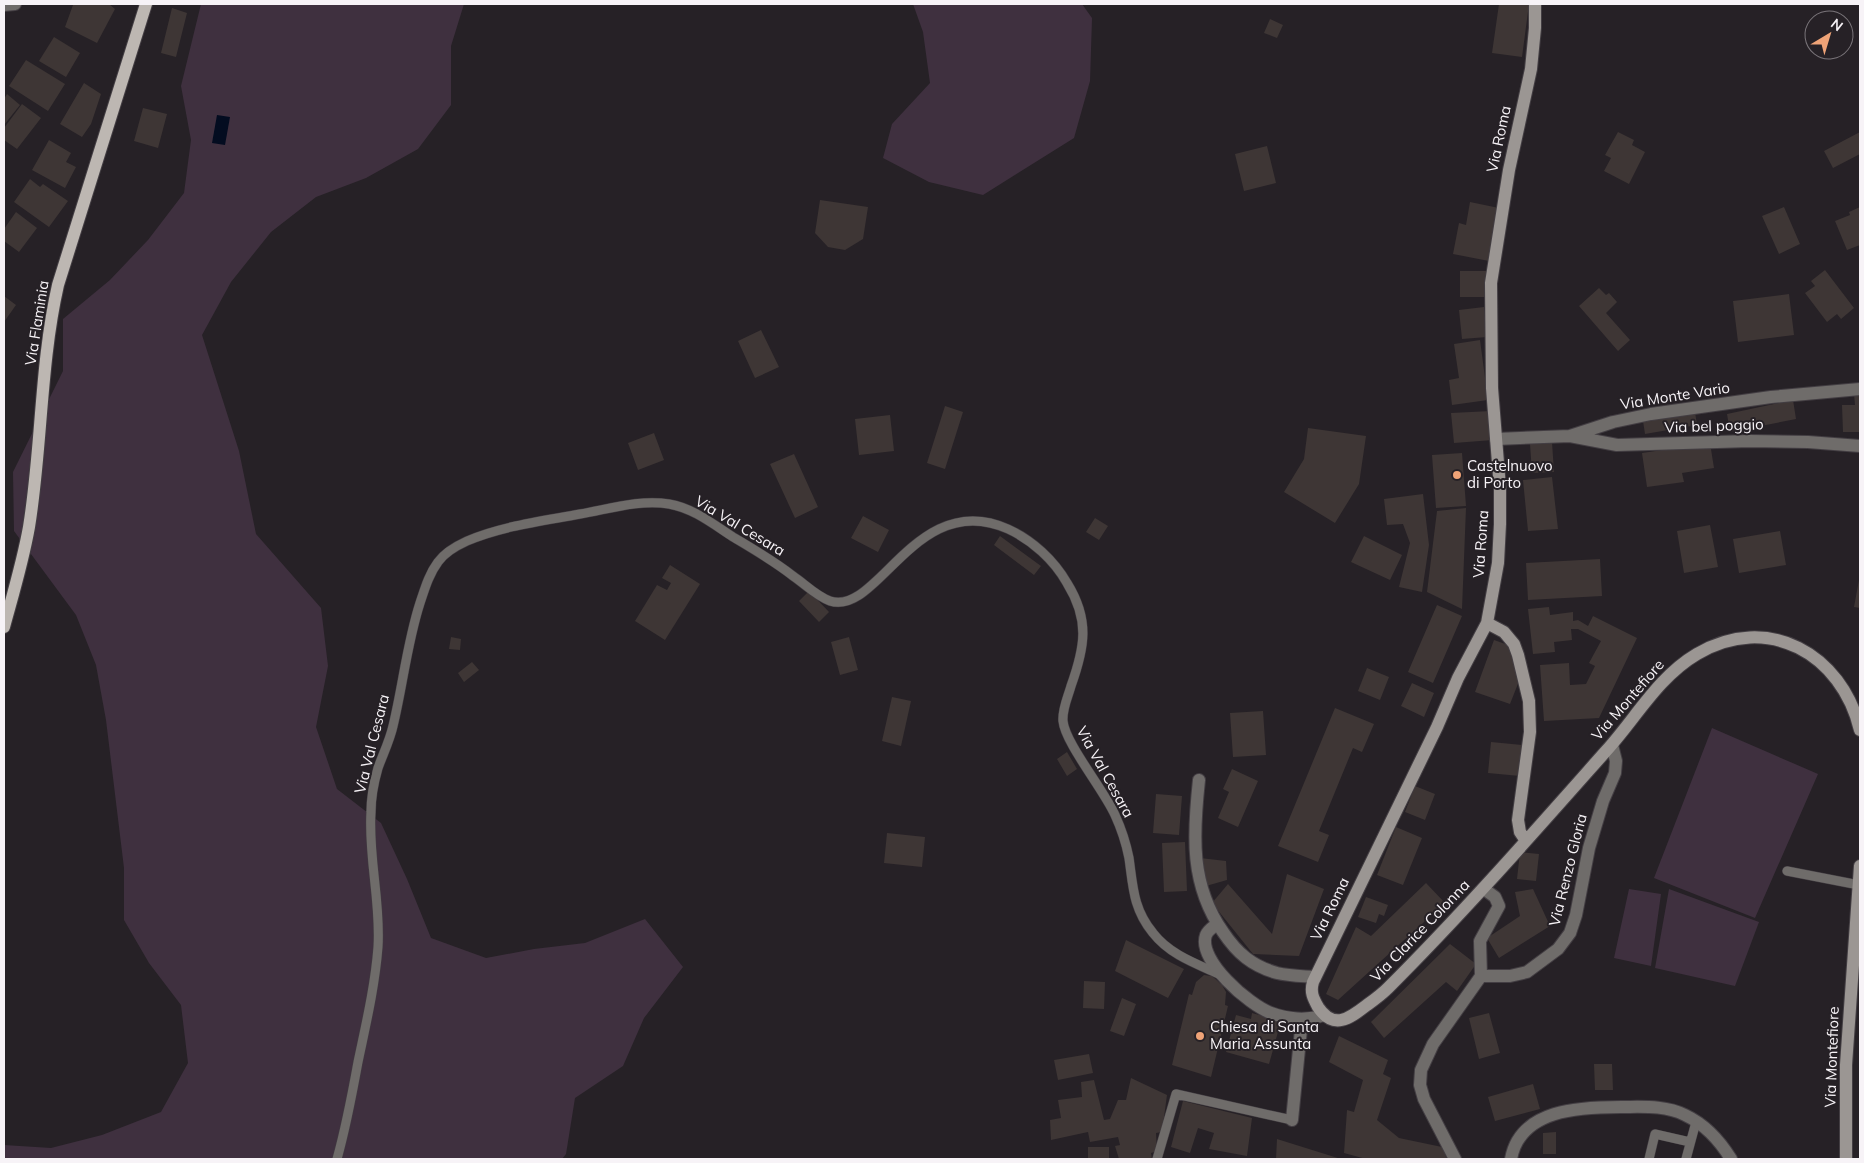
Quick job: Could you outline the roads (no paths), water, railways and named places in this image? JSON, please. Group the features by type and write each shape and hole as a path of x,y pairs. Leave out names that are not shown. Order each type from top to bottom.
{"main road":[{"name":"Via Flaminia","path":"4,627 21,565 29,526 50,324 55,298 146,4"},
{"name":"Via Roma","path":"1324,1016 1311,995 1315,977 1438,727 1458,678 1487,623 1493,596 1500,540 1500,496 1491,348 1491,283 1509,170 1531,69 1535,4"},
{"path":"1487,623 1501,629 1514,644 1527,691 1530,732 1518,820 1520,832 1526,841"},
{"name":"Via Montefiore","path":"1526,841 1612,744 1646,700 1668,677 1688,660 1706,649 1723,643 1758,638 1771,639 1793,645 1812,655 1823,663 1844,690 1860,730"},
{"name":"Via Clarice Colonna","path":"1324,1016 1335,1020 1347,1019 1386,990 1484,888 1526,841"},
{"name":"Via Montefiore","path":"1846,1159 1846,1065 1860,866"}],"street":[{"path":"4,5 15,4"},
{"name":"Via Monte Vario","path":"1496,439 1570,436 1613,422 1659,413 1771,397 1860,389"},
{"name":"Via bel poggio","path":"1570,436 1617,445 1750,441 1808,442 1860,446"},
{"name":"Via Renzo Gloria","path":"1481,976 1510,976 1527,972 1558,949 1570,934 1576,915 1591,840 1603,802 1615,773 1616,761 1612,744"},
{"path":"1199,780 1195,821 1198,876 1203,896 1217,924 1234,949 1259,966 1283,975 1315,977"},
{"path":"1455,1159 1424,1098 1420,1085 1421,1070 1433,1044 1481,976 1480,941 1499,906 1495,897 1484,888"},
{"path":"1217,924 1208,932 1205,945 1208,956 1224,977 1241,993 1260,1007 1277,1014 1302,1019 1324,1016"},
{"path":"1292,1120 1302,1019"},
{"path":"1511,1159 1516,1145 1525,1130 1549,1116 1573,1109 1593,1107 1664,1108 1684,1114 1714,1138 1731,1159"}],"lane":[{"name":"Via Val Cesara","path":"338,1159 371,998 378,945 377,901 370,832 373,790 378,769 393,730 412,628 429,577 443,555 463,542 520,525 637,503 675,505 697,514 776,563 816,593 828,600 840,603 861,594 923,538 944,526 969,520 1002,526 1019,534 1049,558 1060,571 1070,587 1080,611 1084,632 1082,656 1067,699 1063,723 1072,743 1101,788 1118,822 1129,856 1133,894 1144,920 1156,938 1168,949 1224,977"},
{"path":"1787,871 1859,885"},
{"path":"1157,1159 1176,1094 1292,1120"},
{"path":"1686,1159 1696,1122"},
{"path":"1649,1159 1655,1134 1690,1142"}],"water":[{"path":"217,115 230,117 225,145 212,143"}],"place":[{"name":"Castelnuovo di Porto","path":"1457,475"},
{"name":"Chiesa di Santa Maria Assunta","path":"1200,1036"}]}
